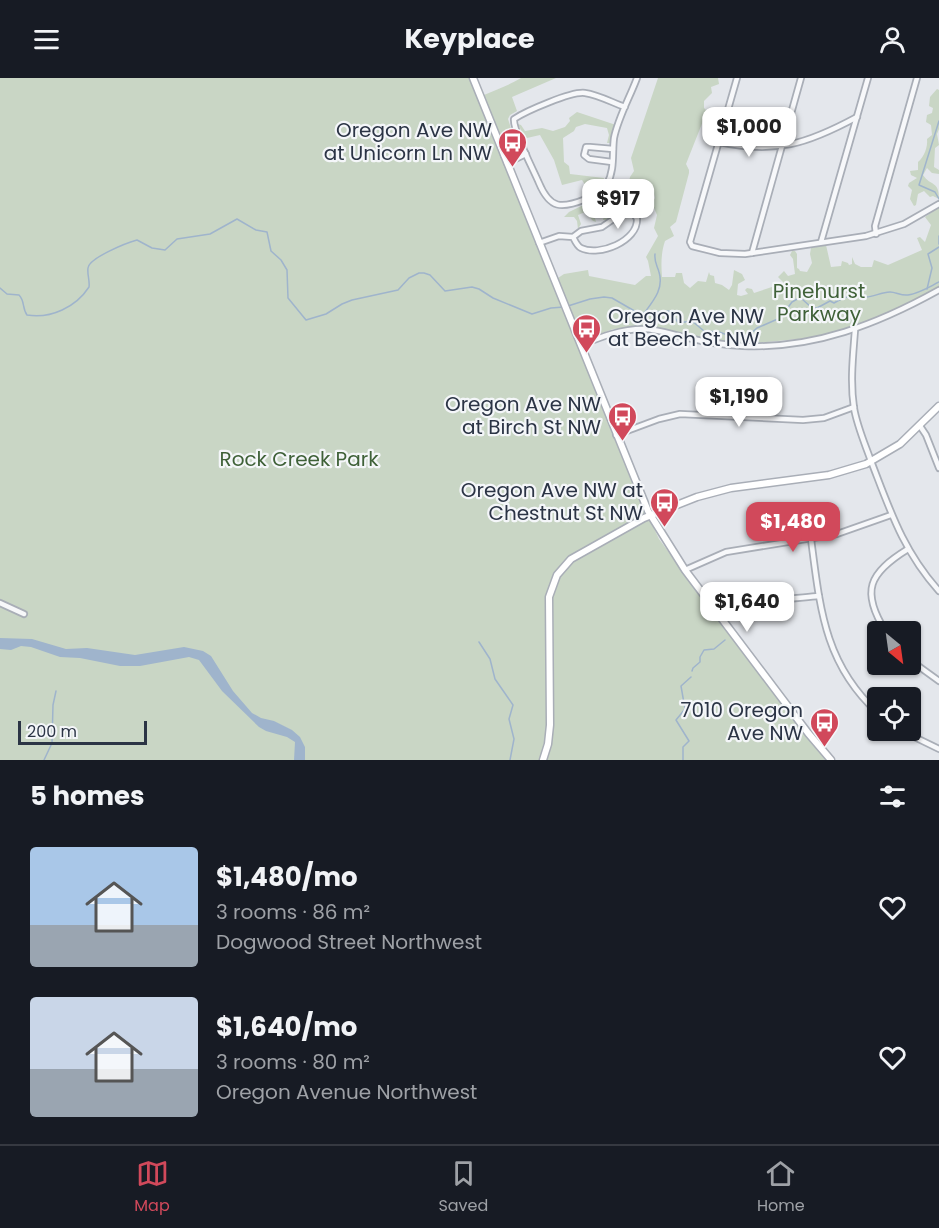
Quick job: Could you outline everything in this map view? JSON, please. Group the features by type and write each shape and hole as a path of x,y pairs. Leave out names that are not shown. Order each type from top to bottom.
{"street":[{"path":"473,78 616,435 651,515 684,570 811,738 831,760"},
{"path":"625,107 580,93 568,95 516,117 514,123 526,154 545,196 553,203 564,206 572,205 601,191 609,181 615,134 637,78"},
{"path":"737,78 690,245 725,254 752,253 876,234 904,224 939,204"},
{"path":"752,253 801,78"},
{"path":"821,243 867,78"},
{"path":"876,234 875,226 917,78"},
{"path":"719,142 749,147 781,147 812,139 856,117"},
{"path":"505,159 523,147"},
{"path":"612,162 589,159 584,152 586,147 613,149"},
{"path":"505,159 526,154"},
{"path":"539,243 559,236 573,237 581,231 605,226 624,211 632,211 637,219 634,231 618,245 601,249 584,249 579,247 573,237"},
{"path":"581,345 619,332 642,329 716,343 756,346 814,340 855,330 886,318 939,290"},
{"path":"855,330 852,370 854,407 860,430 891,515 908,549 939,591"},
{"path":"543,760 550,725 548,604 555,579 563,566 577,555 651,515 691,499 719,491 829,475 871,461 891,450 920,426 939,406"},
{"path":"616,435 680,414 804,420 824,418 854,407"},
{"path":"920,426 939,468"},
{"path":"684,570 713,556 734,550 811,539 848,531 891,515"},
{"path":"811,539 824,626 834,654 854,686 867,701"},
{"path":"881,621 874,605 872,588 875,577 883,566 908,549"},
{"path":"720,616 726,612 752,605 819,596"},
{"path":"0,603 24,614"},
{"path":"921,668 939,681"},
{"path":"921,740 939,749"}],"green space":[{"name":"Rock Creek Park","path":"0,78 471,78 491,134 541,252 558,278 564,274 588,270 589,276 635,285 646,276 651,276 646,257 658,236 654,228 657,215 652,203 655,198 652,186 644,183 633,188 631,192 635,205 632,205 626,193 620,196 622,206 618,208 613,201 607,203 606,207 611,217 608,220 603,220 604,216 599,207 593,210 596,222 585,212 578,215 581,224 578,229 574,217 564,217 569,212 602,196 613,183 626,188 628,186 634,171 631,158 658,78 718,78 719,84 711,87 712,93 704,101 704,108 707,111 686,164 689,173 676,222 670,227 674,236 665,241 664,245 662,277 675,277 676,273 682,273 684,283 690,288 698,281 706,282 709,272 714,276 715,283 729,290 734,270 742,274 745,280 738,284 737,295 741,296 748,294 745,290 747,288 752,289 754,293 784,283 778,277 784,271 788,276 795,274 793,259 790,255 792,251 797,254 797,268 807,272 812,263 811,248 826,245 831,267 841,266 842,261 849,265 852,264 852,257 855,264 861,267 872,267 874,260 888,265 922,250 917,238 920,237 925,242 931,225 925,217 939,207 939,287 886,317 839,333 747,344 683,335 648,327 613,329 576,343 632,482 659,539 803,733 826,760 0,760"},
{"path":"521,78 556,78 512,97 517,111 508,119 515,141 506,149 484,95"},
{"path":"937,89 939,90 937,134 939,145 935,148 934,167 939,170 939,174 932,173 927,168 923,175 938,189 939,199 930,197 924,191 918,194 914,206 910,199 912,190 908,186 917,178 911,175 910,171 918,170 918,162 925,152 927,139 932,135 931,125 926,122 927,115 932,113 933,108 929,106 930,97"},
{"path":"577,112 616,125 610,143 607,143 609,135 607,128 585,124 576,127 563,138 564,162 569,166 570,174 604,178 601,185 589,191 582,180 562,185 554,160 540,135 527,138 518,124 525,131 542,128 553,131 565,127 570,121 569,118"}],"water":[{"path":"0,638 32,639 66,649 87,648 135,655 184,647 203,651 211,656 233,691 252,713 292,730 300,737 305,747 305,760 294,760 295,742 259,727 222,691 199,660 189,657 140,666 120,666 80,658 60,657 31,647 0,649"}],"waterway":[{"path":"939,121 919,185 935,192 939,199"},
{"path":"0,288 7,294 19,295 27,315 54,313 70,306 84,294 89,287 88,268 90,264 109,251 137,240 152,248 165,250 177,239 210,234 237,219 256,230 267,232 271,251 281,260 287,270 288,298 306,320 326,314 352,300 398,290 409,278 419,273 430,275 445,291 472,287 532,314 551,308 564,307"},
{"path":"939,236 939,244"},
{"path":"927,289 932,268 928,254 939,247"},
{"path":"645,312 657,294 660,283 655,254"},
{"path":"568,306 590,299 612,298 638,313 672,312 678,323 692,321 704,331 719,332 736,338 749,335 757,328 780,318 792,302 799,298 811,307 817,308 830,301 834,303 850,297 869,297 890,292 908,295 939,282"},
{"path":"692,671 700,662 704,650 714,649 725,640"},
{"path":"479,642 490,659 495,679 513,705 509,719 514,739 510,760"},
{"path":"683,760 683,747 689,741 676,720 685,709 681,686 691,677"},
{"path":"44,760 52,743 53,705 56,691"}],"place":[{"name":"Oregon Ave NW at Unicorn Ln NW","path":"513,168"},
{"name":"Oregon Ave NW at Beech St NW","path":"587,354"},
{"name":"Oregon Ave NW at Birch St NW","path":"622,442"},
{"name":"Oregon Ave NW at Chestnut St NW","path":"664,528"},
{"name":"7010 Oregon Ave NW","path":"824,748"}],"park label":[{"name":"Pinehurst Parkway","path":"819,302"}]}
